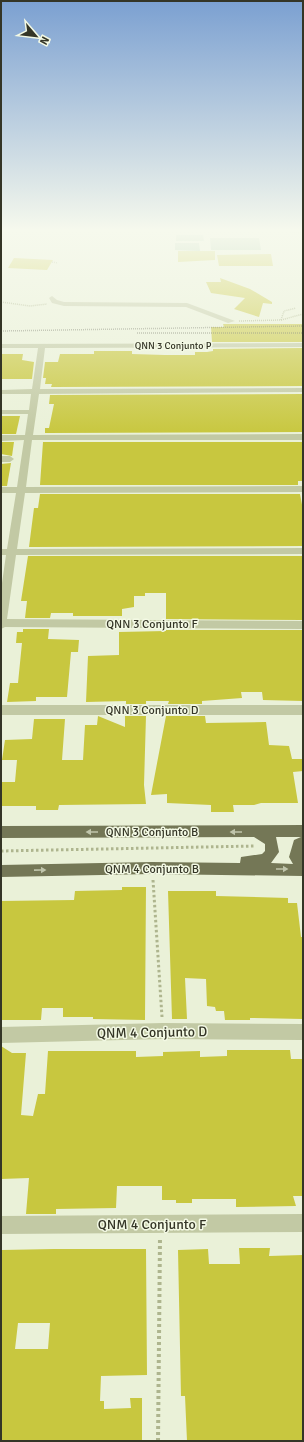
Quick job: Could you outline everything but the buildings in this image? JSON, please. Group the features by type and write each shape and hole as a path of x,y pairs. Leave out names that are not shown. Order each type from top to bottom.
{"main road":[{"name":"QNN 3 Conjunto B","path":"1,832 303,831"},
{"path":"112,869 161,860 261,861 270,856 272,847 271,841 258,832"},
{"path":"303,842 299,844 296,853 296,857 303,865"},
{"name":"QNM 4 Conjunto B","path":"1,871 152,868 303,870"}],"street":[{"path":"169,299 180,305"},
{"path":"53,300 76,305 188,305 231,321"},
{"name":"QNN 3 Conjunto P","path":"1,346 303,345"},
{"path":"1,623 6,552 21,490 42,346"},
{"path":"1,392 303,390"},
{"path":"1,412 33,412"},
{"path":"1,438 303,437"},
{"path":"1,490 303,489"},
{"path":"6,552 303,551"},
{"name":"QNN 3 Conjunto F","path":"1,623 303,624"},
{"name":"QNN 3 Conjunto D","path":"1,710 303,710"},
{"name":"QNM 4 Conjunto D","path":"1,1036 163,1031 303,1032"},
{"name":"QNM 4 Conjunto F","path":"1,1225 303,1223"}],"path":[{"path":"1,302 10,302 38,308 53,300"},
{"path":"281,320 284,311 296,308"},
{"path":"231,321 281,320 303,314"},
{"path":"1,851 252,846 272,847"},
{"path":"152,868 163,1031"},
{"path":"158,1441 160,1224"}],"railway":[{"path":"1,331 303,326"},
{"path":"137,333 303,333"}]}
